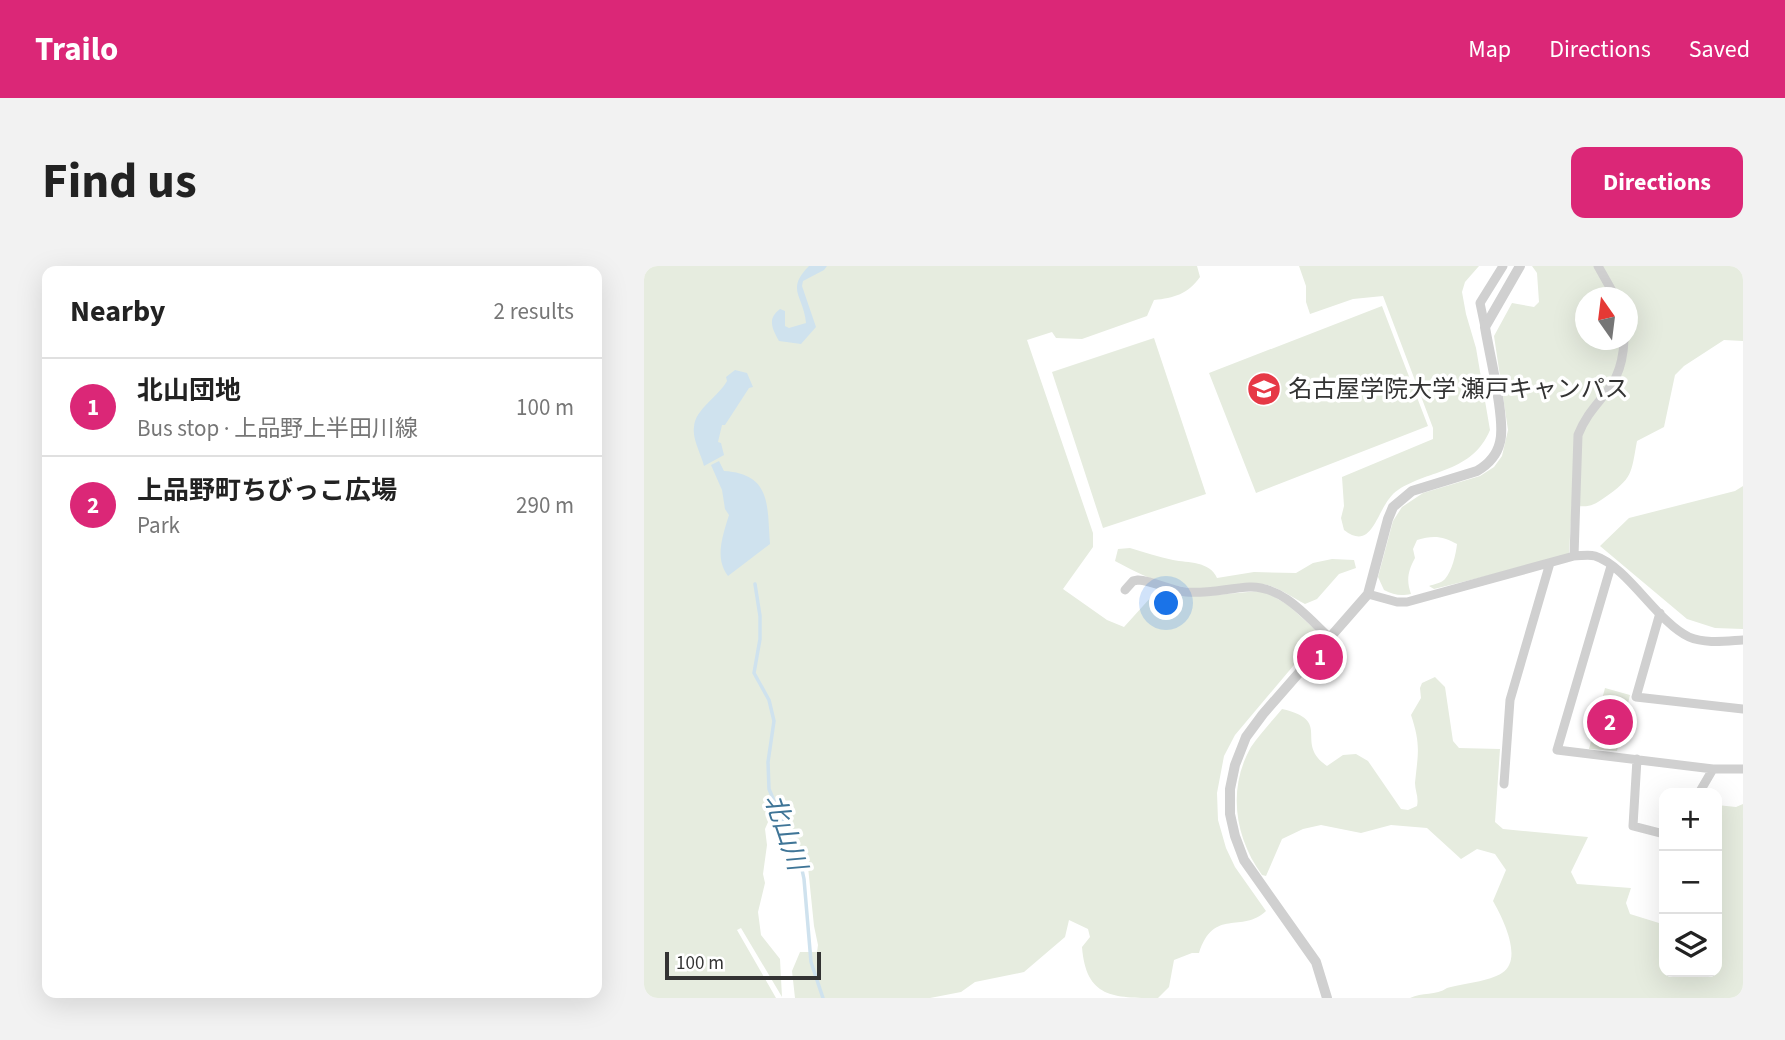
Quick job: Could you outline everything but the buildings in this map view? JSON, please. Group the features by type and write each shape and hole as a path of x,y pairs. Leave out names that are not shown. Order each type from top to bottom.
{"street":[{"path":"1327,998 1316,962 1306,944 1244,860 1230,814 1230,789 1235,765 1246,737 1263,714 1368,593 1388,519 1401,498 1412,491 1477,471 1492,459 1498,450 1502,428 1480,303 1503,266"},
{"path":"1598,266 1610,287"},
{"path":"1485,327 1516,267"},
{"path":"1574,556 1578,436 1583,424 1617,378 1623,350"},
{"path":"1368,593 1406,602 1574,556 1596,557 1611,566 1676,629 1691,638 1711,641 1743,640"},
{"path":"1504,784 1510,700 1550,563"},
{"path":"1611,566 1557,750 1713,769 1743,769"},
{"path":"1125,590 1133,581 1138,580 1165,588 1194,592 1262,587 1282,596 1331,638"},
{"path":"1660,613 1636,697 1743,709"},
{"path":"1637,759 1633,826 1659,833"},
{"path":"1702,788 1713,769"}],"shaded area":[{"path":"644,266 1197,266 1200,277 1191,287 1180,294 1154,300 1147,316 1082,339 1056,338 1052,332 1027,340 1093,533 1093,547 1063,589 1107,620 1124,627 1152,596 1161,591 1205,596 1259,591 1288,605 1320,634 1235,735 1224,756 1217,793 1218,820 1235,867 1266,911 1257,918 1229,923 1212,930 1199,953 1174,960 1169,987 1158,998 1115,995 1096,986 1089,976 1082,947 1090,937 1088,929 1069,920 1065,937 1024,972 975,982 961,992 930,998 795,998 792,971 800,952 817,952 818,945 808,867 778,799 765,829 765,883 758,912 761,935 780,959 782,997 741,928 737,930 776,998 644,998"},
{"path":"1299,266 1479,266 1465,282 1462,292 1476,348 1490,430 1473,455 1398,490 1369,532 1362,536 1354,536 1344,530 1341,518 1344,506 1342,477 1433,439 1433,428 1383,296 1353,299 1310,314 1306,302 1306,286"},
{"path":"1532,266 1594,266 1606,287 1575,287 1575,350 1620,350 1617,370 1576,433 1569,554 1434,589 1429,586 1444,580 1450,572 1457,544 1438,537 1423,538 1417,540 1413,549 1415,558 1408,580 1411,594 1397,595 1388,592 1384,590 1378,577 1393,521 1402,507 1423,493 1480,476 1494,467 1502,456 1508,430 1494,336 1512,303 1534,307 1539,302 1537,273"},
{"path":"1602,266 1743,266 1743,341 1724,340 1675,375 1664,427 1637,441 1632,468 1626,480 1597,502 1589,506 1578,506 1579,444 1583,430 1618,382 1626,350 1638,350 1638,287 1614,287"},
{"path":"1382,306 1428,426 1256,493 1209,373"},
{"path":"1154,338 1206,494 1103,528 1052,372"},
{"path":"1743,486 1743,629 1715,628 1687,619 1600,546 1629,518 1735,491"},
{"path":"1130,548 1204,566 1214,572 1217,578 1254,572 1296,573 1313,563 1332,559 1354,560 1356,568 1339,574 1317,599 1305,604 1278,589 1261,584 1199,588 1162,582 1115,561 1118,549"},
{"path":"1435,677 1445,687 1453,741 1459,748 1500,749 1495,822 1503,829 1588,837 1571,872 1577,884 1631,888 1626,903 1630,914 1659,923 1659,977 1722,977 1722,806 1736,807 1743,804 1743,998 1410,998 1497,976 1508,967 1511,958 1509,938 1493,901 1506,870 1495,854 1477,849 1461,859 1427,828 1391,825 1361,833 1321,825 1303,829 1282,839 1266,876 1262,875 1240,829 1237,796 1243,763 1262,732 1282,709 1297,714 1310,726 1313,749 1327,766 1343,755 1356,754 1368,761 1401,809 1408,810 1417,806 1415,783 1418,756 1411,715 1421,698 1422,683"},
{"path":"1605,688 1630,695 1617,751 1589,749"}],"water":[{"path":"809,266 827,266 803,281 802,286 816,327 801,344 779,341 772,320 780,309 785,311 785,326 789,328 806,323 797,287 802,274"},
{"path":"735,370 747,373 753,387 749,388 725,425 722,425 718,442 721,443 724,455 704,466 694,436 695,420 723,387 727,381 726,377"},
{"path":"719,461 724,471 740,473 759,485 764,494 768,517 770,544 728,576 721,562 721,554 722,538 729,515 711,465"}],"waterway":[{"name":"北山川","path":"755,584 760,639 754,673 769,700 774,721 768,762 769,789 801,865 811,962 823,998"}],"place":[{"name":"名古屋学院大学 瀬戸キャンパス","path":"1264,389"},
{"name":"北山団地","path":"1320,657"},
{"name":"上品野町ちびっこ広場","path":"1610,722"}]}
